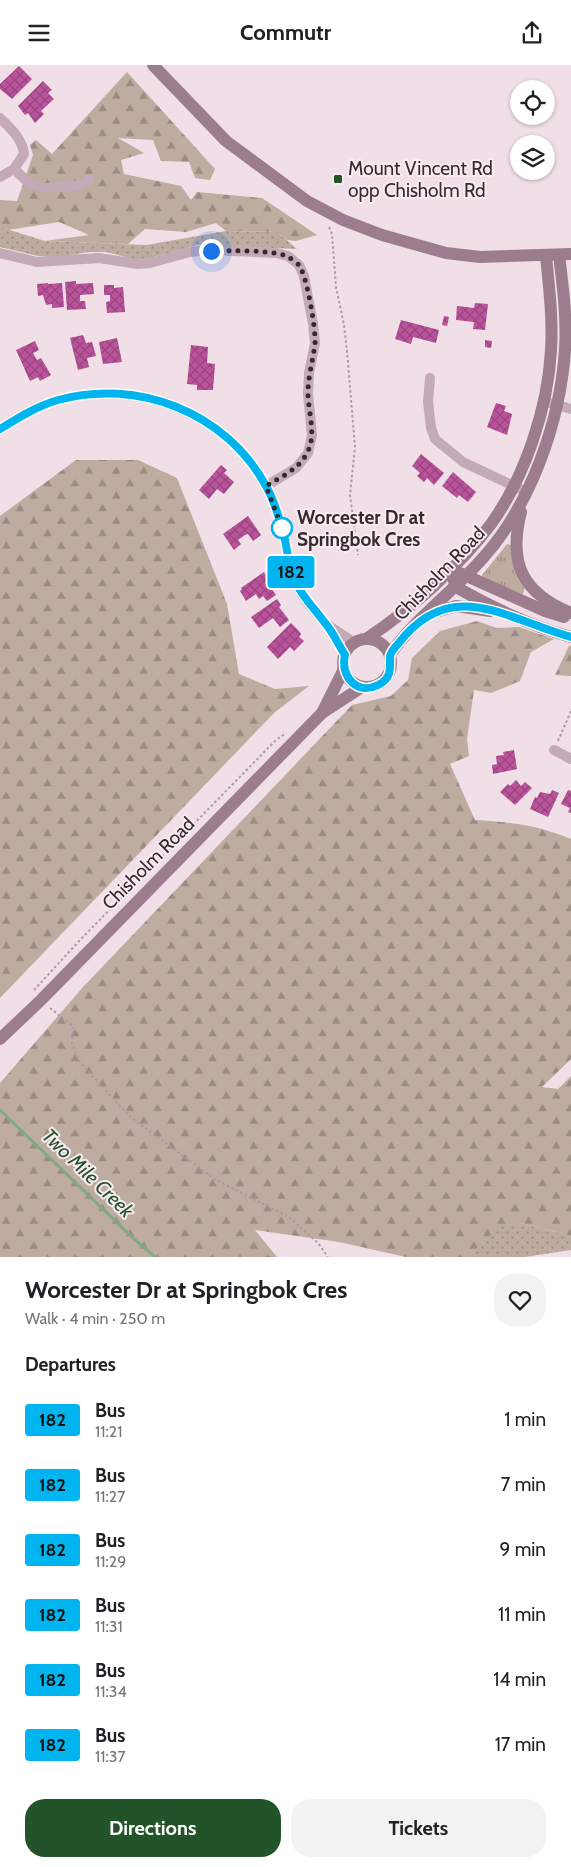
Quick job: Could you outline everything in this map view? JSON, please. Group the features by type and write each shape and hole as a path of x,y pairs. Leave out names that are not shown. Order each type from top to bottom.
{"main road":[{"path":"153,65 226,141 307,201 343,220 382,235 446,253 480,257 559,255"},
{"name":"Chisholm Road","path":"360,641 403,613 450,569 491,524 513,486 536,430 544,402 551,350 551,323 559,255"},
{"name":"Chisholm Road","path":"390,655 406,634 467,576 500,536 526,493 550,432 557,405 565,350 566,324 559,255"},
{"path":"526,493 516,532 516,550 519,566 526,579 541,596 557,607 571,613"},
{"path":"450,569 544,611 571,619"},
{"path":"450,569 456,587 510,616 571,637"},
{"path":"425,616 441,609 456,606 479,608 510,616"},
{"path":"360,641 381,643 390,655 391,668 386,680 375,687 362,687 350,681 344,669 345,655 349,648 360,641"},
{"name":"Chisholm Road","path":"322,713 344,669"},
{"name":"Chisholm Road","path":"0,1039 41,1000 322,713 362,687"}],"street":[{"path":"0,118 20,138 24,154 14,169 0,177"},
{"path":"14,169 30,184 46,189 81,185 90,179"},
{"path":"0,253 37,262 99,258 138,264 150,263 190,252 276,253 288,256 299,265 304,276 315,343 309,373 308,394 312,435 308,453 296,468 266,486"},
{"path":"430,378 428,402 431,428 435,439 463,463 526,493"},
{"path":"0,429 56,400 87,394 117,393 143,397 171,405 195,414 219,429 245,456 266,486 282,529 290,570 302,595 326,624 345,655"},
{"path":"544,402 571,409"},
{"path":"326,624 360,641"},
{"path":"554,750 571,759"}],"path":[{"path":"329,227 332,234 336,287 344,325 355,447 350,495 358,555"},
{"path":"554,750 571,711"},
{"path":"33,992 38,984 276,740 291,728"},
{"path":"46,1005 73,1027 72,1043 79,1061 130,1116 216,1180 289,1217 318,1243 328,1257"}],"green space":[{"path":"127,72 215,169 210,180 195,178 189,162 161,161 153,140 118,138 144,153 121,160 124,174 181,186 191,200 197,192 262,198 317,235 296,241 287,240 277,232 226,231 216,223 186,232 145,229 128,244 45,241 89,235 59,222 8,230 0,227 0,200 17,201 33,155 30,145 36,140 52,154"},
{"path":"0,227 45,241 147,245 226,231 277,232 297,249 198,245 146,259 134,259 106,252 89,252 58,257 38,256 0,247"},
{"path":"76,460 138,460 177,478 227,604 239,674 275,689 309,686 274,713 0,998 0,516"},
{"path":"507,544 511,545 525,587 522,597 482,577"},
{"path":"477,621 497,628 519,627 554,639 531,652 520,681 491,693 474,690 467,739 469,756 450,764 475,820 524,825 547,830 571,839 571,1059 542,1087 558,1089 571,1076 571,1236 521,1223 500,1227 468,1257 406,1257 339,1242 255,1230 277,1257 0,1257 0,1083 84,986 352,705 391,696 408,680 412,658 440,631"},
{"path":"569,646 571,646 571,676 555,675"},
{"path":"521,1223 571,1236 571,1250 525,1257 468,1257 500,1226"}],"building":[{"path":"19,66 32,79 12,99 0,89 0,84"},
{"path":"43,81 52,90 48,93 54,99 41,111 44,114 35,123 28,113 25,115 18,106"},
{"path":"76,281 76,284 93,283 94,294 80,295 80,301 85,301 86,309 67,310 65,282"},
{"path":"62,283 64,307 52,308 52,304 46,305 43,295 38,296 37,284"},
{"path":"104,285 114,285 114,288 123,287 125,312 107,313 106,302 110,301 110,295 104,295"},
{"path":"475,303 488,304 485,330 473,329 474,322 456,320 457,306 474,308"},
{"path":"444,316 449,317 447,326 442,325"},
{"path":"401,320 439,330 436,343 413,337 411,344 395,339"},
{"path":"83,335 86,343 92,342 96,356 87,358 89,367 78,370 70,338"},
{"path":"117,338 122,362 103,364 99,342"},
{"path":"485,340 492,341 491,348 485,347"},
{"path":"35,341 39,350 33,353 37,360 41,358 51,375 40,381 38,377 30,381 16,350"},
{"path":"191,345 208,347 207,363 215,364 213,390 197,390 197,385 187,384"},
{"path":"496,403 506,406 504,411 512,414 507,435 487,427"},
{"path":"421,454 444,473 434,485 427,478 424,482 417,476 420,473 412,466"},
{"path":"221,465 227,470 224,473 234,482 224,494 217,489 209,499 199,490"},
{"path":"453,472 476,492 468,502 459,495 457,498 442,486"},
{"path":"248,516 261,535 253,541 248,534 245,535 238,540 241,544 234,550 223,534"},
{"path":"264,572 268,579 266,581 276,595 267,601 263,596 259,599 256,594 246,601 240,591 241,588"},
{"path":"277,599 281,605 279,607 289,620 280,627 273,618 259,628 251,617"},
{"path":"291,623 299,631 301,634 299,637 304,641 294,651 290,647 278,659 267,647"},
{"path":"514,750 517,769 493,774 492,765 497,764 496,756 504,755 503,752"},
{"path":"516,780 521,786 525,782 532,788 515,805 500,792 508,784 510,786"},
{"path":"552,790 559,793 548,817 530,809 535,797 537,798 540,792 550,794"},
{"path":"568,790 571,791 571,813 568,812 570,808 561,804"}],"waterway":[{"name":"Two Mile Creek","path":"0,1110 155,1257"}],"bus line":[{"name":"182","path":"0,429 56,400 87,394 117,393 143,397 171,405 195,414 219,429 245,456 266,486 282,529 290,570 302,595 326,624 345,655 343,662 346,675 356,685 368,688 375,687 386,680 392,662 390,655 397,644 425,616 446,607 467,606 479,608 510,616 571,637"}],"place":[{"name":"Mount Vincent Rd opp Chisholm Rd","path":"338,179"},
{"name":"Worcester Dr at Springbok Cres","path":"282,528"}],"route":[{"path":"211,251 276,253 288,256 299,265 304,276 315,343 309,373 308,394 312,435 308,453 296,468 266,486 282,528"}]}
